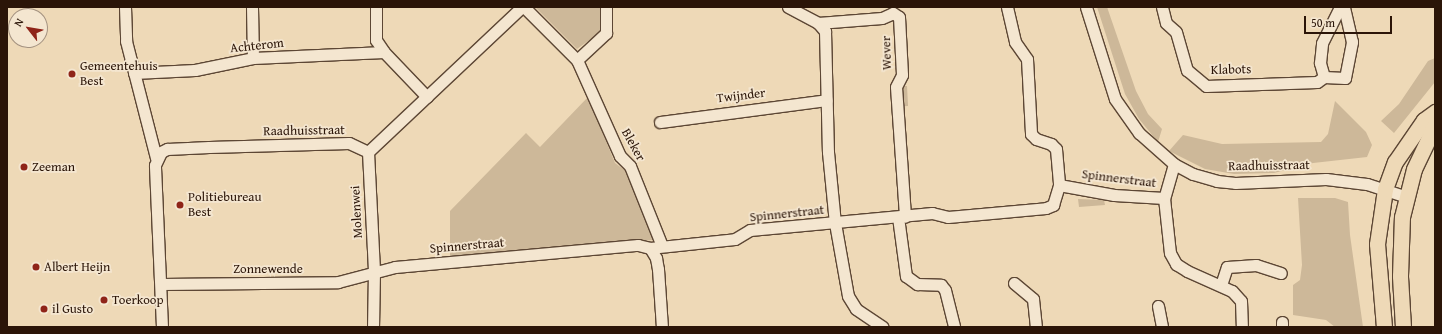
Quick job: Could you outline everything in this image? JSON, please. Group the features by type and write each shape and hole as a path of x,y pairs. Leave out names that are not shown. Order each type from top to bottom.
{"main road":[{"path":"1384,327 1377,244 1385,189 1395,162 1424,120 1435,112"},
{"path":"1403,327 1400,242 1402,217 1414,169 1435,125"}],"street":[{"path":"125,7 126,41 156,158 162,327"},
{"path":"252,7 253,58"},
{"path":"376,7 376,40 384,52 427,97"},
{"path":"368,152 523,7"},
{"name":"Bleker","path":"523,7 577,60 620,156 630,166 662,246"},
{"path":"577,60 606,33 606,7"},
{"path":"1007,7 1015,42 1027,59 1031,134 1036,139 1051,144 1056,149 1059,185"},
{"name":"Raadhuisstraat","path":"1086,7 1115,99 1139,133 1174,164 1192,174 1235,183 1326,179 1385,189 1407,197"},
{"name":"Klabots","path":"1162,7 1166,23 1176,32 1187,70 1206,86 1317,82 1324,77 1345,78 1348,69 1352,42 1344,7"},
{"path":"1324,77 1320,63 1322,43 1340,7"},
{"path":"792,8 818,23 825,31 828,152 835,223 848,296 856,310 883,327"},
{"name":"Wever","path":"818,23 882,18 893,13 899,17 902,75 896,88 902,217"},
{"name":"Achterom","path":"134,73 195,70 253,58 384,52"},
{"name":"Twijnder","path":"660,122 827,100"},
{"name":"Raadhuisstraat","path":"156,158 167,149 348,143 368,152"},
{"name":"Molenwei","path":"368,152 374,271 374,327"},
{"path":"1174,164 1164,198 1170,253 1176,264 1232,291 1241,301 1242,327"},
{"name":"Spinnerstraat","path":"374,271 395,267 638,245 650,248 735,239 750,230 932,213 948,217 1046,208 1053,205 1059,185 1114,195 1164,198"},
{"path":"902,217 906,276 917,284 941,285 945,290 954,327"},
{"path":"650,248 656,258 658,269 662,327"},
{"path":"1221,285 1227,267 1256,265 1281,273"},
{"name":"Zonnewende","path":"161,284 338,282 374,271"},
{"path":"1014,283 1033,299 1036,327"},
{"path":"1158,306 1162,327"}],"shaded area":[{"path":"602,7 602,28 599,33 577,49 536,8"},
{"path":"1097,7 1107,7 1136,91 1148,114 1162,129 1158,142 1139,119 1125,94"},
{"path":"1435,58 1435,82 1394,133 1381,121 1399,104 1428,61"},
{"path":"907,86 908,106 897,107 896,87"},
{"path":"588,97 615,163 627,172 653,240 450,257 450,211 526,133 540,147"},
{"path":"1335,101 1366,132 1372,145 1367,157 1313,163 1274,173 1234,174 1205,169 1169,151 1183,135 1222,144 1321,142 1328,134"},
{"path":"1298,198 1335,198 1348,202 1350,235 1363,327 1335,327 1326,320 1293,315 1293,285 1300,280 1302,265"},
{"path":"1078,199 1104,200 1105,205 1079,207"}],"place":[{"name":"Gemeentehuis Best","path":"72,74"},
{"name":"Zeeman","path":"24,167"},
{"name":"Politiebureau Best","path":"180,205"},
{"name":"Albert Heijn","path":"36,267"},
{"name":"Toerkoop","path":"104,300"},
{"name":"il Gusto","path":"44,309"}]}
